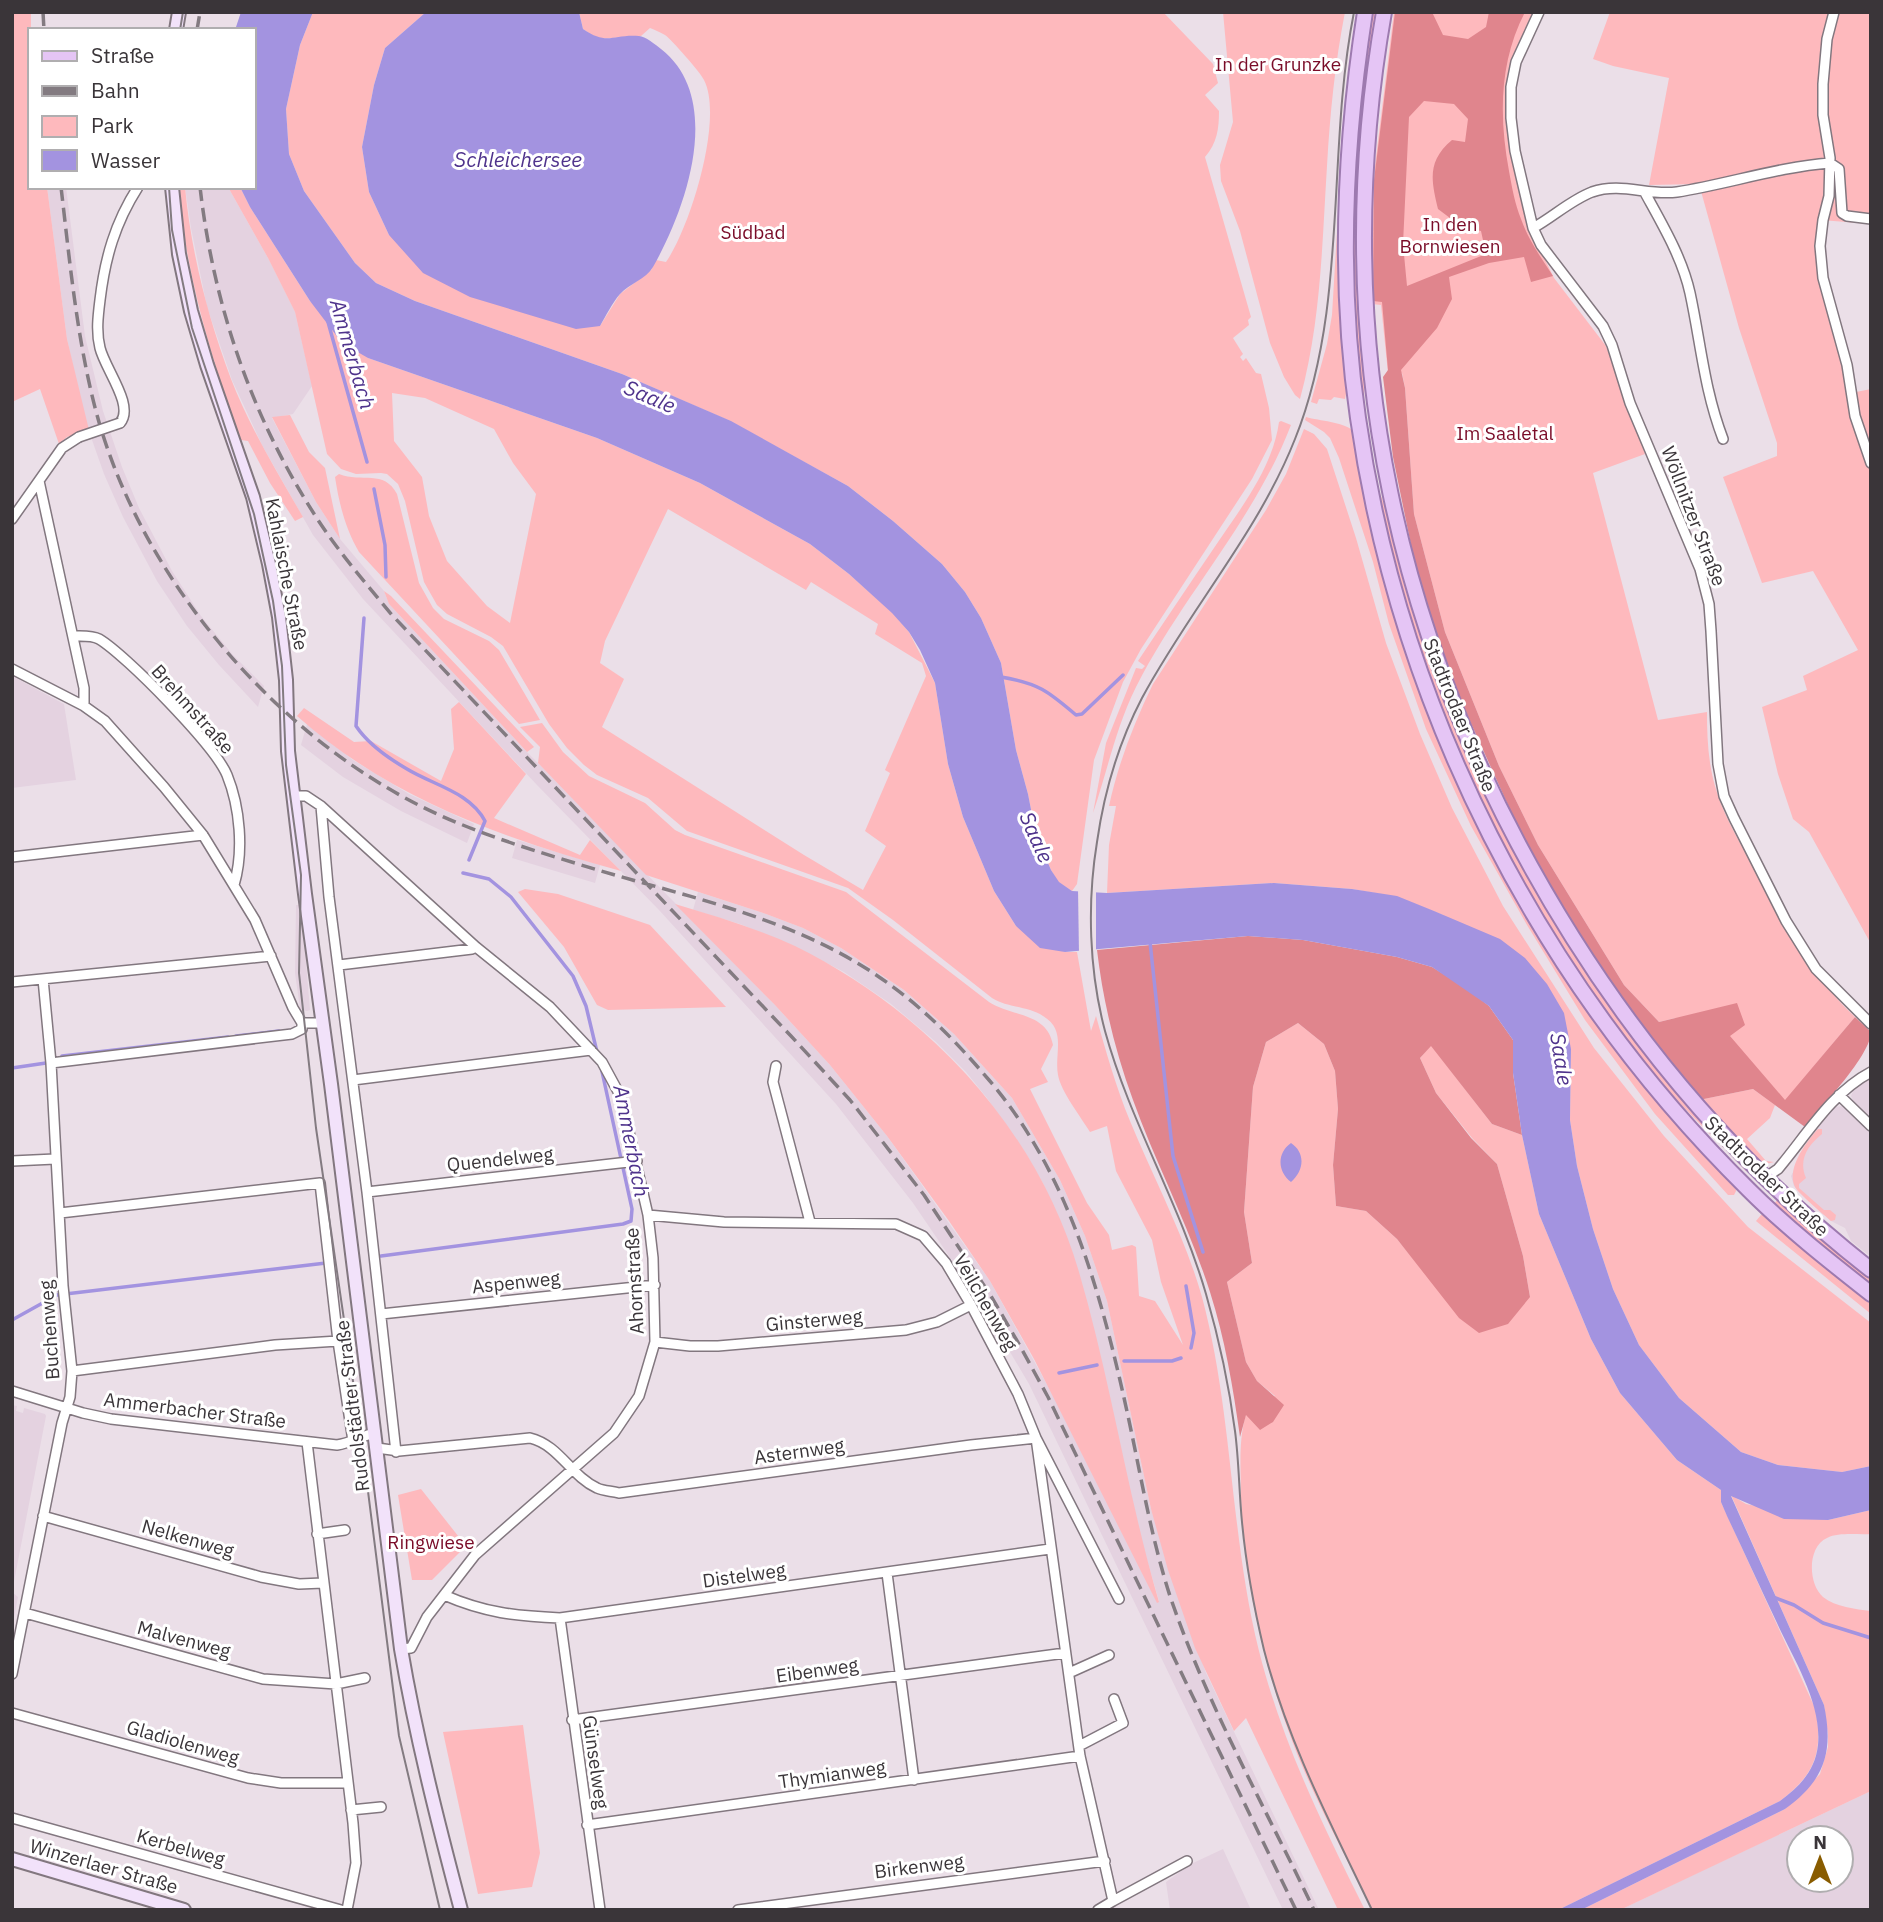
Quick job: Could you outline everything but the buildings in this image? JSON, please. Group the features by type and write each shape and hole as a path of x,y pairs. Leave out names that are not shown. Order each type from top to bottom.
{"main road":[{"name":"Stadtrodaer Straße","path":"1364,12 1353,91 1345,256 1357,417 1379,532 1405,629 1433,708 1455,763 1491,838 1541,928 1622,1047 1695,1134 1749,1190 1795,1233 1871,1294"},
{"name":"Stadtrodaer Straße","path":"1384,12 1366,159 1363,261 1365,311 1376,415 1389,491 1412,584 1431,645 1471,750 1543,890 1630,1023 1706,1115 1765,1178 1836,1243 1871,1270"},
{"name":"Kahlaische Straße","path":"172,189 179,254 191,312 206,365 253,497 269,564 284,654 288,751 305,894"},
{"name":"Rudolstädter Straße","path":"305,894 401,1649 429,1786 461,1910"},
{"path":"1749,1190 1765,1178"},
{"name":"Winzerlaer Straße","path":"12,1859 184,1910"}],"street":[{"name":"Wöllnitzer Straße","path":"1539,12 1516,62 1511,87 1515,151 1533,228 1548,254 1603,326 1612,345 1630,403 1700,569 1709,604 1717,764 1724,796 1786,921 1816,969 1871,1024"},
{"path":"1834,12 1827,39 1823,83 1823,115 1830,163 1829,196 1820,246 1822,278 1847,365 1855,416 1871,463"},
{"path":"1533,228 1592,192 1614,187 1659,194 1678,192 1779,170 1830,163 1839,169 1842,213 1871,219"},
{"path":"12,519 65,444 120,423 124,417 125,404 100,347 98,324 109,245 121,216 137,189"},
{"path":"1644,191 1669,237 1690,292 1707,391 1723,439"},
{"path":"39,481 84,688 84,706"},
{"name":"Brehmstraße","path":"73,636 97,637 120,656 166,700 215,756 227,774 239,840 239,869 234,885"},
{"path":"12,669 84,706 105,722 203,835 255,920 293,1009 302,1023 302,1029 292,1034 51,1063"},
{"name":"Ahornstraße","path":"293,796 306,796 321,806 476,947 550,1007 593,1051 621,1097 628,1162 648,1215 655,1285 655,1342 639,1396 614,1433 475,1555 427,1617 411,1648 401,1649"},
{"name":"Rudolstädter Straße","path":"321,806 329,897 399,1451"},
{"path":"12,857 203,835"},
{"path":"339,965 476,947"},
{"path":"12,982 271,956"},
{"name":"Buchenweg","path":"12,1674 72,1371 43,979"},
{"path":"302,1023 323,1023"},
{"path":"353,1080 593,1051"},
{"path":"776,1066 773,1082 810,1222"},
{"path":"1765,1178 1778,1169 1839,1095 1871,1072"},
{"path":"1839,1095 1871,1126"},
{"path":"12,1161 55,1159"},
{"name":"Quendelweg","path":"366,1192 628,1162"},
{"path":"60,1213 320,1183 352,1441"},
{"name":"Veilchenweg","path":"648,1215 724,1222 896,1224 923,1236 946,1263 971,1305 1119,1599"},
{"name":"Aspenweg","path":"381,1314 655,1285"},
{"name":"Ginsterweg","path":"655,1342 718,1346 906,1330 937,1322 971,1305"},
{"path":"72,1371 275,1345 338,1340"},
{"name":"Ammerbacher Straße","path":"12,1391 66,1408 121,1420 307,1442 337,1444 375,1433"},
{"name":"Asternweg","path":"377,1448 399,1451 530,1438 551,1449 597,1488 619,1493 1036,1438"},
{"path":"1036,1438 1080,1751 1113,1901"},
{"path":"307,1442 356,1863 347,1910"},
{"name":"Nelkenweg","path":"43,1516 261,1577 299,1584 323,1583"},
{"path":"317,1534 345,1530"},
{"name":"Distelweg","path":"444,1595 508,1615 560,1618 1050,1549"},
{"path":"887,1573 914,1780"},
{"name":"Malvenweg","path":"24,1613 263,1679 336,1684 365,1678"},
{"name":"Günselweg","path":"560,1618 600,1910"},
{"name":"Eibenweg","path":"572,1720 1065,1653"},
{"path":"1069,1673 1109,1655"},
{"name":"Thymianweg","path":"587,1825 914,1780 1080,1751 1123,1723 1114,1699"},
{"name":"Gladiolenweg","path":"12,1713 248,1778 281,1783 347,1783"},
{"path":"351,1810 381,1807"},
{"name":"Kerbelweg","path":"12,1818 341,1910"},
{"name":"Birkenweg","path":"738,1910 854,1892 1105,1861"},
{"path":"1098,1910 1188,1861"}],"shaded area":[{"name":"In den Bornwiesen","path":"1395,12 1432,12 1443,35 1468,39 1486,27 1489,12 1525,12 1516,31 1506,70 1503,110 1506,151 1521,219 1553,276 1531,282 1524,257 1489,263 1449,277 1452,299 1437,328 1401,370 1405,388 1414,514 1445,632 1499,766 1538,845 1624,985 1659,1022 1737,1003 1745,1025 1730,1036 1785,1100 1855,1017 1871,1032 1869,1042 1854,1067 1805,1127 1753,1089 1699,1100 1603,977 1527,847 1460,699 1432,626 1412,550 1393,457 1383,377 1388,370 1382,302 1373,301 1374,180","holes":["1424,101 1454,104 1468,119 1465,142 1452,140 1435,163 1433,180 1438,209 1462,227 1481,231 1486,254 1407,286 1403,244 1409,117"]},
{"path":"47,189 66,189 85,336 103,411 122,467 139,508 172,571 201,616 233,655 264,686 258,707 187,626 157,581 123,517 85,420 67,339"},
{"path":"185,189 229,189 295,312 312,386 293,414 272,418 316,502 340,539 384,591 389,604 527,752 774,1004 830,1065 887,1136 990,1281 1067,1421 1157,1602 1159,1601 1139,1532 1097,1346 1044,1185 1026,1154 966,1072 891,1004 844,972 793,946 740,924 693,910 698,892 803,928 841,948 904,990 954,1034 1012,1098 1060,1180 1085,1236 1107,1301 1151,1509 1206,1673 1319,1910 1283,1910 1029,1384 981,1303 913,1203 836,1104 659,910 537,785 363,599 313,535 262,445 232,380 207,307"},
{"path":"12,676 64,704 76,780 12,788"},
{"path":"307,724 353,760 409,794 474,824 467,843 401,811 343,777 301,745"},
{"path":"517,840 600,865 595,883 512,858"},
{"path":"296,905 307,905 306,962 310,1010 307,1011 300,1009 295,973"},
{"path":"1248,936 1303,940 1397,957 1432,967 1489,1006 1513,1040 1513,1073 1522,1135 1492,1124 1431,1046 1420,1058 1436,1093 1471,1138 1497,1164 1523,1256 1530,1297 1508,1324 1479,1333 1459,1318 1397,1239 1366,1211 1336,1206 1333,1165 1338,1109 1335,1071 1324,1044 1298,1023 1266,1042 1253,1087 1244,1212 1252,1263 1227,1282 1246,1362 1257,1381 1284,1405 1273,1422 1260,1430 1246,1415 1240,1437 1228,1363 1215,1310 1202,1267 1127,1082 1106,1007 1097,950"},
{"path":"1871,1077 1871,1119 1855,1104 1851,1096 1854,1089"},
{"path":"1843,1106 1871,1130 1871,1257 1851,1241 1845,1228 1831,1221 1794,1186 1791,1176 1812,1135 1835,1107"},
{"path":"12,1405 17,1406 16,1411 23,1413 24,1408 46,1416 12,1592"},
{"path":"12,1592 18,1597 12,1628"},
{"path":"1871,1791 1871,1910 1620,1910 1785,1832 1785,1894 1855,1894 1855,1824 1801,1824"},
{"path":"1223,1849 1251,1910 1170,1910 1166,1882 1191,1864"}],"green space":[{"path":"12,12 31,12 31,28 28,28 28,189 47,189 67,339 89,430 67,437 59,444 40,389 12,402"},
{"name":"Südbad","path":"313,12 426,12 385,48 374,85 362,147 369,192 389,235 600,326 620,294 651,270 656,260 666,262 675,246 702,173 710,120 709,98 702,76 665,35 650,28 641,36 598,39 583,29 579,12 1163,12 1213,64 1218,83 1205,95 1219,111 1218,124 1215,141 1205,157 1251,317 1248,320 1249,325 1233,338 1243,354 1240,357 1243,361 1246,358 1256,373 1261,374 1269,408 1272,440 1252,479 1141,649 1123,682 1094,760 1077,884 1072,891 1058,882 1036,835 1016,750 1001,663 981,618 965,592 942,564 893,521 848,486 730,421 622,374 415,301 376,283 355,263 304,191 289,154 286,109 300,45"},
{"name":"In der Grunzke","path":"1223,12 1345,12 1331,108 1316,312 1300,399 1284,377 1270,343 1240,231 1221,181 1220,165 1233,122"},
{"path":"1373,12 1379,12 1367,106 1357,263 1364,402 1355,303 1354,206 1360,109"},
{"name":"Im Saaletal","path":"1394,12 1535,12 1508,96 1529,227 1554,278 1606,346 1645,454 1593,473 1658,720 1707,712 1708,749 1713,777 1731,825 1809,964 1855,1017 1785,1101 1729,1036 1675,1018 1659,1022 1624,985 1538,845 1499,766 1445,632 1414,514 1402,373 1388,373 1381,305 1372,304 1373,181"},
{"path":"1610,12 1871,12 1871,224 1821,220 1818,240 1844,363 1846,394 1871,389 1871,944 1809,832 1793,819 1778,774 1762,707 1807,690 1803,676 1858,650 1813,571 1762,583 1723,477 1777,456 1777,443 1739,328 1699,184 1649,185 1669,78 1593,59"},
{"path":"1352,53 1342,333 1347,389 1345,399 1319,399 1317,404 1311,402 1332,315 1343,132"},
{"path":"178,189 185,189 196,260 223,356 255,432 303,517 295,521 270,483 248,441 241,440 201,316"},
{"path":"229,189 241,189 310,301 368,358 597,438 700,483 810,544 892,612 909,632 935,683 948,764 963,817 994,891 1016,926 1065,952 1077,952 1091,1031 1096,1016 1125,1108 1195,1275 1220,1385 1249,1607 1268,1685 1319,1815 1365,1910 1338,1910 1246,1718 1234,1731 1195,1648 1168,1570 1151,1509 1107,1301 1085,1236 1060,1180 1012,1098 954,1034 904,990 841,948 803,928 766,914 646,875 538,763 540,747 520,727 542,723 563,752 589,776 645,803 675,830 846,892 989,1002 1044,1026 1053,1045 1041,1069 1048,1082 1030,1089 1087,1203 1109,1235 1112,1250 1132,1245 1136,1247 1139,1296 1155,1301 1183,1345 1161,1282 1152,1240 1116,1171 1107,1126 1090,1132 1060,1082 1055,1028 1037,1013 992,998 848,888 687,831 648,798 597,775 584,765 549,724 503,646 447,614 437,605 424,582 405,501 398,484 387,474 356,474 341,469 327,454 295,312","holes":["392,393 425,398 494,429 513,463 536,494 510,623 487,606 447,561 429,516 422,477 394,441","668,509 806,590 811,582 878,624 875,634 922,663 926,676 885,770 890,773 865,831 886,846 863,890 602,727 624,679 600,663 605,641"]},
{"path":"290,415 309,452 325,468 340,539 316,502 272,417"},
{"path":"1306,417 1337,423 1352,430 1369,512 1399,626 1435,730 1479,827 1534,925 1735,1184 1734,1195 1728,1195 1655,1114 1585,1020 1471,826 1426,729 1389,624 1373,562 1339,458 1330,438 1305,420"},
{"path":"1281,421 1291,425 1258,494 1174,621 1136,687 1117,734 1093,813 1106,743 1136,668 1142,669 1145,666 1138,661 1255,486 1270,455"},
{"path":"1304,429 1314,434 1327,449 1386,643 1420,734 1452,808 1503,906 1594,1048 1664,1136 1748,1227 1871,1323 1871,1466 1842,1472 1778,1465 1741,1452 1679,1398 1639,1345 1613,1289 1593,1229 1577,1166 1570,1120 1571,1049 1443,915 1397,897 1352,889 1274,883 1107,893 1109,845 1116,806 1109,806 1122,759 1139,714 1153,684 1266,510 1286,474"},
{"path":"339,474 379,479 392,486 397,494 419,583 433,608 444,619 489,641 499,650 540,720 519,724 359,552 341,506 335,477"},
{"path":"1379,491 1418,624 1451,712 1506,833 1602,994 1650,1059 1748,1168 1746,1171 1644,1063 1603,1009 1565,953 1496,834 1467,772 1418,644 1399,579"},
{"path":"384,591 534,747 527,752 389,604"},
{"path":"459,702 526,774 494,818 580,855 590,840 621,871 491,830 409,793 333,745 297,716 304,708 354,742 371,741 441,781 454,749 451,709"},
{"path":"525,889 558,894 650,925 726,1007 608,1010 597,1005 564,947 518,892"},
{"path":"675,904 795,946 843,973 889,1004 932,1040 971,1079 1005,1123 1035,1169 1060,1219 1079,1272 1159,1602 1157,1603 1034,1359 990,1281 949,1221 887,1136 830,1065"},
{"path":"1298,1023 1324,1044 1335,1071 1338,1109 1333,1165 1336,1206 1366,1211 1397,1239 1428,1277 1530,1297 1523,1256 1497,1164 1436,1093 1420,1058 1431,1045 1492,1124 1522,1135 1539,1214 1591,1339 1620,1393 1677,1460 1721,1490 1721,1502 1815,1708 1818,1737 1814,1761 1801,1782 1780,1801 1558,1910 1372,1910 1305,1774 1270,1672 1250,1585 1243,1526 1240,1456 1246,1414 1275,1396 1257,1381 1246,1362 1227,1282 1252,1263 1244,1212 1253,1087 1266,1042"},
{"path":"1753,1089 1775,1105 1770,1118 1747,1139 1766,1161 1774,1162 1766,1164 1760,1162 1699,1100"},
{"path":"1818,1129 1822,1129 1822,1134 1806,1153 1803,1165 1806,1178 1799,1184 1799,1188 1824,1210 1830,1210 1836,1215 1835,1220 1831,1221 1797,1190 1793,1180 1795,1164"},
{"path":"1778,1199 1823,1242 1871,1279 1871,1286 1774,1204"},
{"path":"1765,1214 1791,1239 1871,1303 1871,1314 1756,1221"},
{"name":"Ringwiese","path":"421,1489 466,1546 432,1580 412,1580 398,1495"},
{"path":"1731,1495 1746,1504 1828,1520 1871,1510 1871,1534 1843,1534 1827,1538 1816,1549 1812,1575 1814,1584 1823,1597 1840,1605 1871,1611 1871,1791 1801,1824 1785,1824 1785,1832 1620,1910 1581,1910 1785,1809 1820,1774 1828,1747 1824,1705"},
{"path":"523,1725 540,1853 532,1887 478,1894 443,1732"}],"water":[{"name":"Saale","path":"241,12 313,12 300,45 286,109 289,154 304,191 355,263 376,283 415,301 622,374 731,421 848,486 942,564 965,592 981,618 1001,663 1016,750 1036,835 1059,882 1072,891 1107,893 1274,883 1352,889 1397,896 1500,939 1525,958 1547,984 1564,1013 1571,1049 1570,1120 1577,1166 1593,1229 1613,1289 1639,1345 1679,1398 1741,1452 1778,1465 1842,1472 1871,1466 1871,1510 1828,1520 1784,1519 1731,1496 1824,1705 1828,1738 1823,1764 1809,1788 1798,1798 1785,1809 1581,1910 1558,1910 1780,1801 1800,1784 1814,1763 1818,1729 1816,1713 1805,1682 1727,1516 1721,1502 1721,1490 1677,1460 1620,1393 1591,1339 1539,1214 1522,1135 1513,1073 1513,1040 1489,1006 1432,967 1397,957 1303,940 1248,936 1065,952 1040,948 1016,926 994,891 963,817 948,764 935,683 920,650 892,613 849,574 810,544 700,483 597,438 368,358 342,343 310,301 241,189 256,189 256,28 236,28"},
{"name":"Schleichersee","path":"426,12 579,12 583,29 591,34 605,38 644,37 661,49 680,70 691,96 695,125 687,186 677,216 653,267 620,294 600,326 576,329 470,297 423,273 389,235 369,192 362,147 374,85 385,48"},
{"path":"1291,1143 1299,1152 1302,1162 1299,1173 1291,1182 1283,1173 1280,1162 1283,1152"}],"pier":[{"path":"1078,888 1096,889 1096,954 1079,955"}],"waterway":[{"name":"Ammerbach","path":"328,322 367,462"},
{"name":"Ammerbach","path":"374,489 385,545 386,577"},
{"name":"Ammerbach","path":"364,618 356,726 366,739 400,765 461,796 478,811 485,821 469,860"},
{"path":"1001,677 1042,689 1076,715 1082,714 1123,675"},
{"name":"Ammerbach","path":"463,873 489,879 511,897 573,976 586,1006 597,1052"},
{"path":"1150,942 1173,1156 1203,1252"},
{"path":"236,1036 279,1031"},
{"path":"62,1056 228,1037"},
{"path":"12,1068 46,1063"},
{"name":"Ammerbach","path":"381,1256 631,1221 632,1209 601,1067"},
{"name":"Ammerbach","path":"12,1320 57,1295 326,1263"},
{"path":"1186,1286 1194,1333 1191,1348"},
{"path":"1124,1361 1172,1361 1181,1358"},
{"path":"1059,1373 1097,1365"},
{"path":"1773,1597 1794,1605 1823,1623 1871,1638"}],"tram line":[{"path":"180,28 183,12"},
{"path":"1354,12 1341,119 1330,282 1312,388 1280,474 1243,539 1161,665 1126,732 1108,787 1100,824 1092,889 1091,937 1100,1008 1115,1065 1183,1228 1206,1294 1219,1345 1235,1431 1246,1554 1264,1650 1298,1750 1372,1910"},
{"path":"169,189 172,230 192,328 254,514 273,601 282,666 286,765 301,875 299,973 316,1128 361,1436 399,1736 440,1910"}],"railway":[{"path":"43,12 44,28"},
{"path":"197,28 200,12"},
{"path":"61,189 84,359 97,415 117,473 143,530 176,585 214,637 257,685 304,729 354,767 430,811 527,848 751,915 822,944 857,963 903,994 942,1029 989,1080 1017,1117 1062,1197 1094,1282 1118,1371 1157,1551 1170,1596 1218,1715 1314,1910"},
{"path":"200,189 215,277 241,364 276,447 322,526 392,615 850,1100 924,1195 991,1296 1048,1397 1296,1910"}]}
